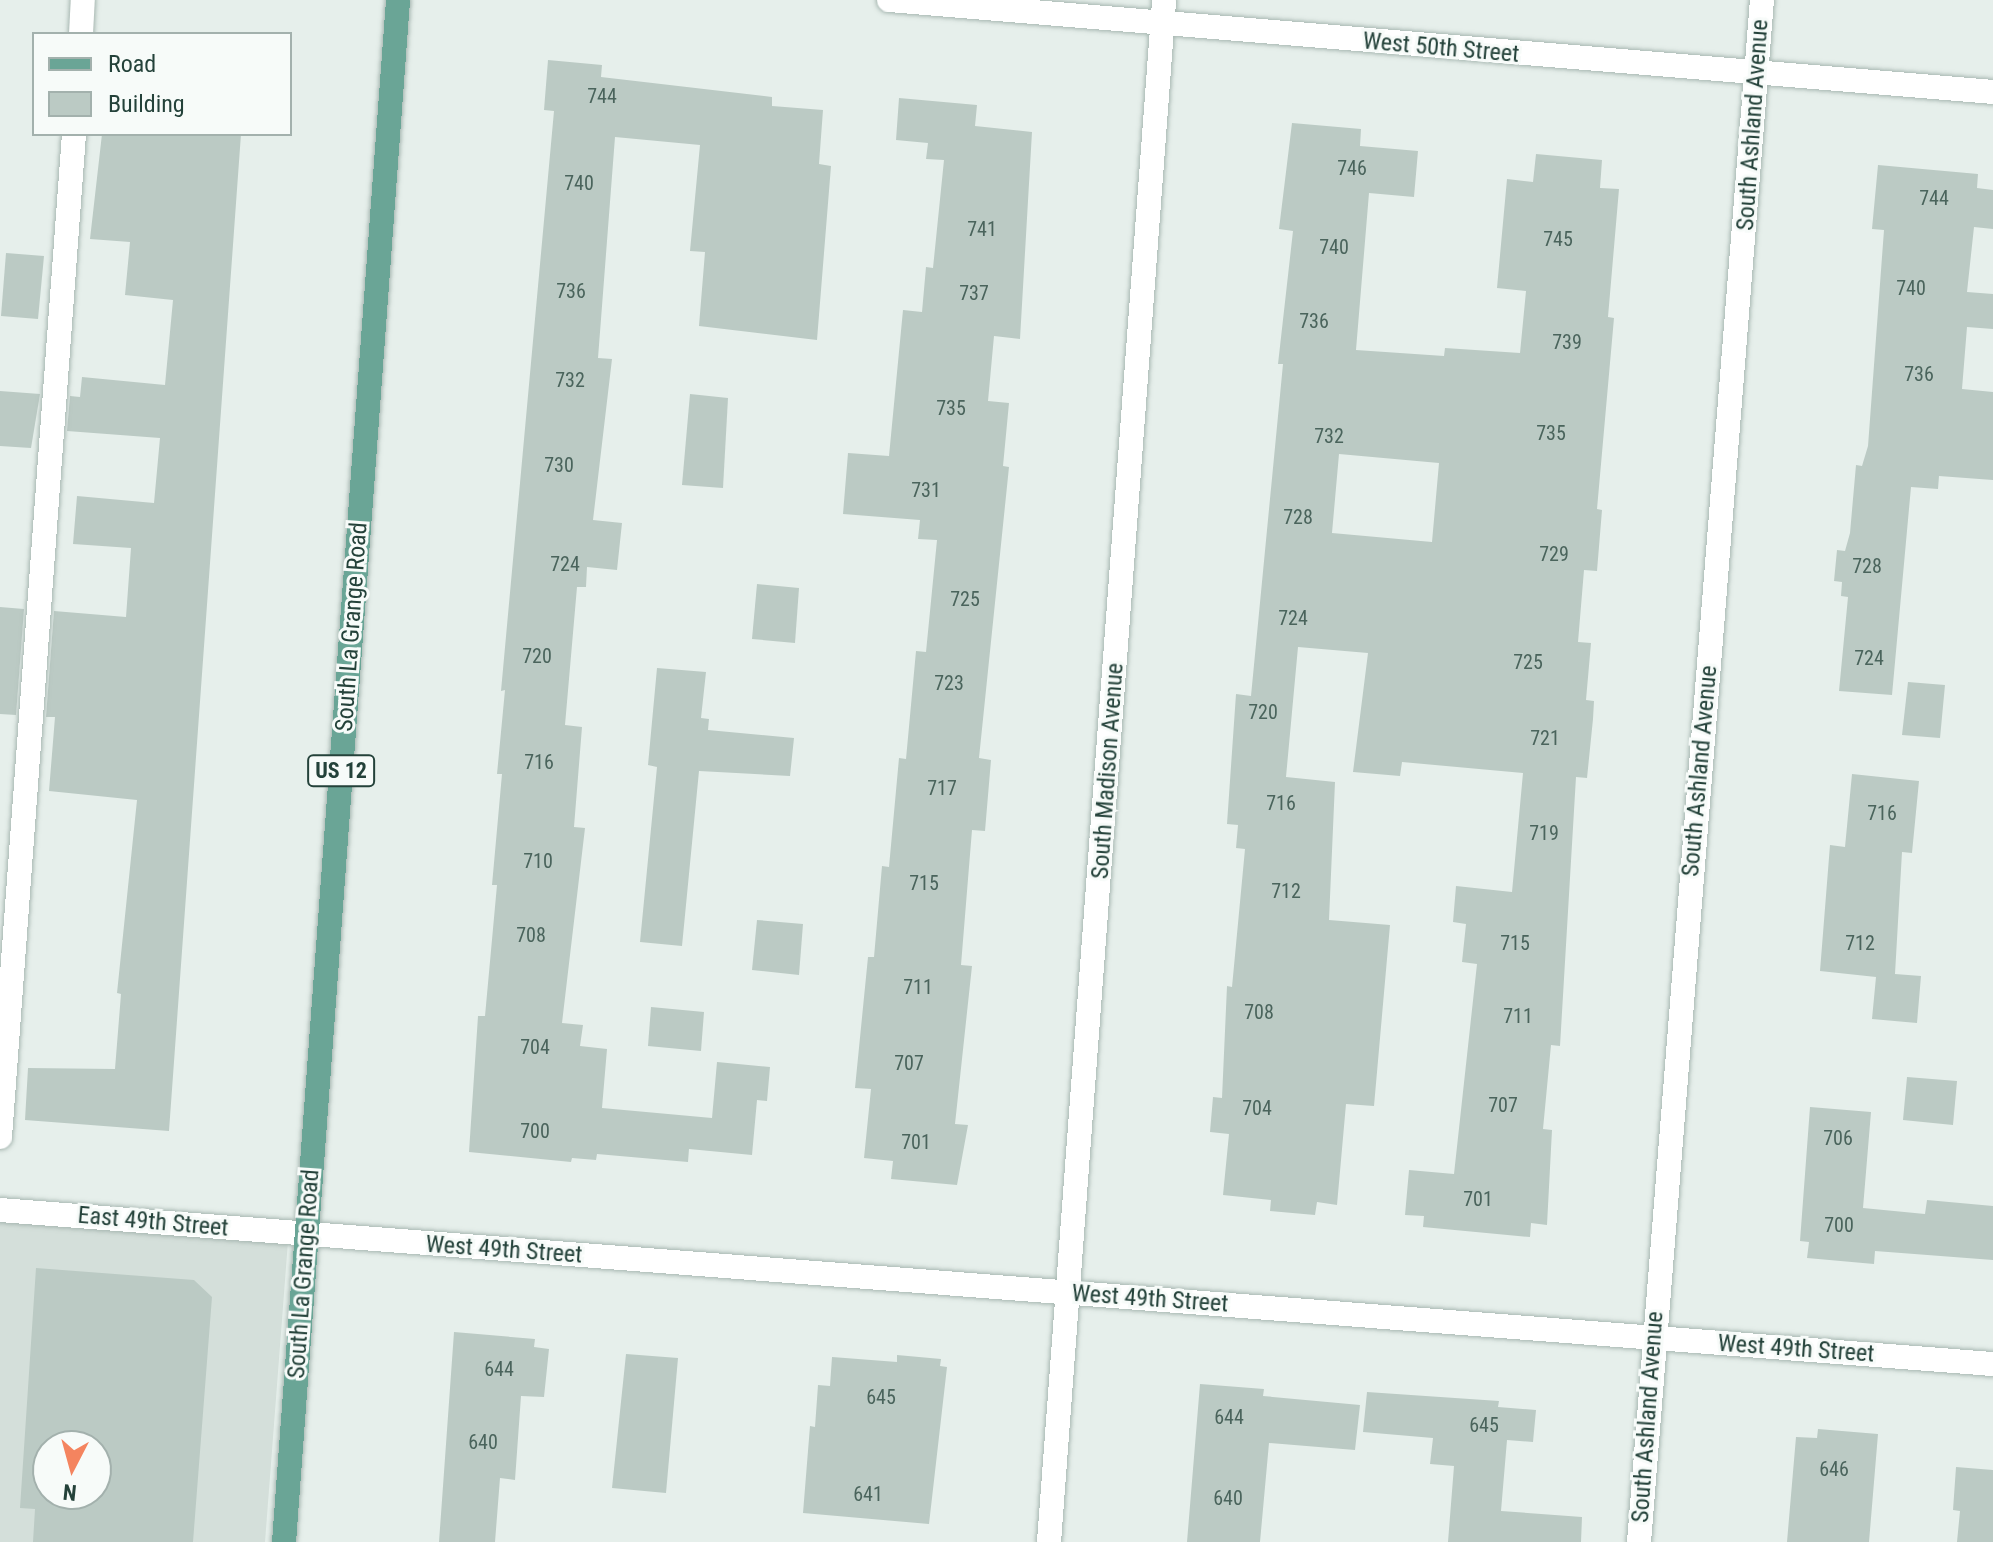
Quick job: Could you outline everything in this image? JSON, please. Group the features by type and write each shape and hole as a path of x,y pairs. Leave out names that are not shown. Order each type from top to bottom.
{"main road":[{"name":"South La Grange Road","path":"284,1542 398,0"}],"street":[{"path":"81,32 83,0"},
{"name":"West 50th Street","path":"889,0 1163,11 1758,76 1993,92"},
{"name":"South Ashland Avenue","path":"1639,1542 1762,0"},
{"name":"South Madison Avenue","path":"1049,1542 1070,1293 1163,11"},
{"path":"0,1137 74,136"},
{"name":"East 49th Street","path":"0,1210 307,1234"},
{"name":"West 49th Street","path":"307,1234 1993,1364"}],"shaded area":[{"path":"0,1217 288,1241 265,1542 0,1542"}],"building":[{"path":"548,60 602,65 601,77 772,97 772,106 823,110 819,164 831,166 817,340 699,326 705,252 690,251 700,145 615,137 598,358 612,359 593,520 622,523 617,570 587,567 586,587 577,587 565,725 582,727 574,827 585,828 562,1023 583,1025 580,1046 607,1049 602,1108 712,1118 717,1062 770,1067 767,1101 757,1100 752,1155 689,1149 688,1162 597,1154 596,1160 572,1158 571,1162 469,1152 478,1016 485,1016 497,885 492,885 502,774 497,774 505,690 501,691 554,111 544,110"},
{"path":"899,98 977,105 975,126 1032,132 1020,339 994,336 988,401 1009,403 1003,466 1009,467 979,758 991,760 985,831 972,830 961,965 972,966 955,1124 968,1125 957,1185 891,1179 893,1161 864,1158 871,1089 855,1088 868,957 874,957 882,866 889,867 899,758 906,759 916,651 926,652 937,540 918,539 920,520 843,514 848,453 889,456 903,310 922,312 926,267 933,268 944,160 926,159 928,143 896,140"},
{"path":"1292,123 1361,129 1360,146 1418,151 1414,197 1369,193 1356,350 1444,356 1445,348 1520,353 1526,291 1497,288 1507,179 1533,182 1536,154 1602,160 1600,188 1619,189 1608,317 1614,318 1597,509 1602,510 1597,571 1584,570 1578,642 1591,643 1586,700 1594,701 1593,719 1587,778 1576,777 1560,1046 1551,1045 1543,1129 1552,1130 1547,1225 1531,1223 1530,1237 1423,1227 1424,1216 1405,1215 1409,1170 1454,1174 1477,964 1462,962 1466,924 1453,922 1456,886 1512,892 1523,773 1402,762 1400,776 1353,772 1368,653 1298,647 1286,777 1335,782 1329,920 1390,925 1374,1106 1346,1104 1337,1205 1317,1202 1315,1215 1270,1211 1271,1200 1223,1195 1229,1134 1210,1132 1213,1097 1222,1098 1227,986 1232,987 1245,849 1236,848 1238,825 1227,824 1236,694 1251,696 1283,364 1278,364 1293,231 1279,229","holes":["1339,454 1439,463 1432,542 1332,533"]},
{"path":"102,136 241,136 169,1131 25,1120 28,1068 115,1069 121,994 117,993 137,800 49,791 55,717 46,717 54,611 126,617 131,548 73,544 77,496 154,503 160,438 67,431 70,396 80,397 82,377 165,385 173,300 125,295 130,242 90,239"},
{"path":"1878,165 1978,174 1977,188 1993,190 1993,229 1974,227 1967,292 1993,294 1993,329 1967,327 1962,389 1993,392 1993,480 1939,476 1938,489 1911,487 1892,695 1839,691 1848,597 1841,596 1842,582 1834,581 1837,550 1845,551 1850,533 1856,465 1862,466 1868,446 1884,230 1872,229"},
{"path":"6,253 44,256 38,319 1,316"},
{"path":"0,391 40,394 31,448 0,446"},
{"path":"690,394 728,398 723,488 682,485"},
{"path":"757,584 799,588 795,643 752,639"},
{"path":"0,607 24,609 16,715 0,714"},
{"path":"657,668 706,672 701,718 709,719 708,730 794,738 790,776 699,771 682,946 640,942 657,767 648,765"},
{"path":"1908,682 1945,685 1940,738 1902,735"},
{"path":"1852,774 1919,781 1912,853 1902,852 1895,974 1921,976 1917,1023 1872,1019 1876,977 1820,971 1830,845 1845,847"},
{"path":"757,920 803,924 799,975 752,970"},
{"path":"651,1007 704,1012 701,1051 648,1046"},
{"path":"1907,1077 1957,1081 1953,1125 1903,1120"},
{"path":"1810,1107 1871,1112 1863,1208 1925,1214 1927,1200 1993,1206 1993,1260 1875,1251 1874,1264 1807,1258 1809,1242 1800,1241"},
{"path":"36,1268 194,1280 212,1297 193,1542 33,1542 35,1510 112,1510 112,1430 32,1430 32,1509 20,1508"},
{"path":"454,1332 535,1339 534,1347 549,1349 544,1397 521,1396 515,1480 500,1478 495,1542 439,1542"},
{"path":"626,1354 678,1358 666,1493 612,1488"},
{"path":"897,1355 941,1359 940,1366 947,1367 929,1524 803,1513 810,1426 815,1427 818,1385 830,1386 832,1357 897,1362"},
{"path":"1200,1384 1264,1389 1263,1396 1360,1405 1355,1450 1269,1443 1260,1542 1187,1542"},
{"path":"1367,1392 1499,1401 1498,1407 1536,1410 1533,1442 1507,1440 1501,1511 1582,1517 1581,1542 1448,1542 1454,1466 1430,1464 1433,1438 1363,1432"},
{"path":"1818,1429 1878,1434 1869,1542 1787,1542 1796,1437 1817,1438"},
{"path":"1956,1467 1993,1470 1993,1542 1957,1542 1960,1511 1953,1510"}]}
